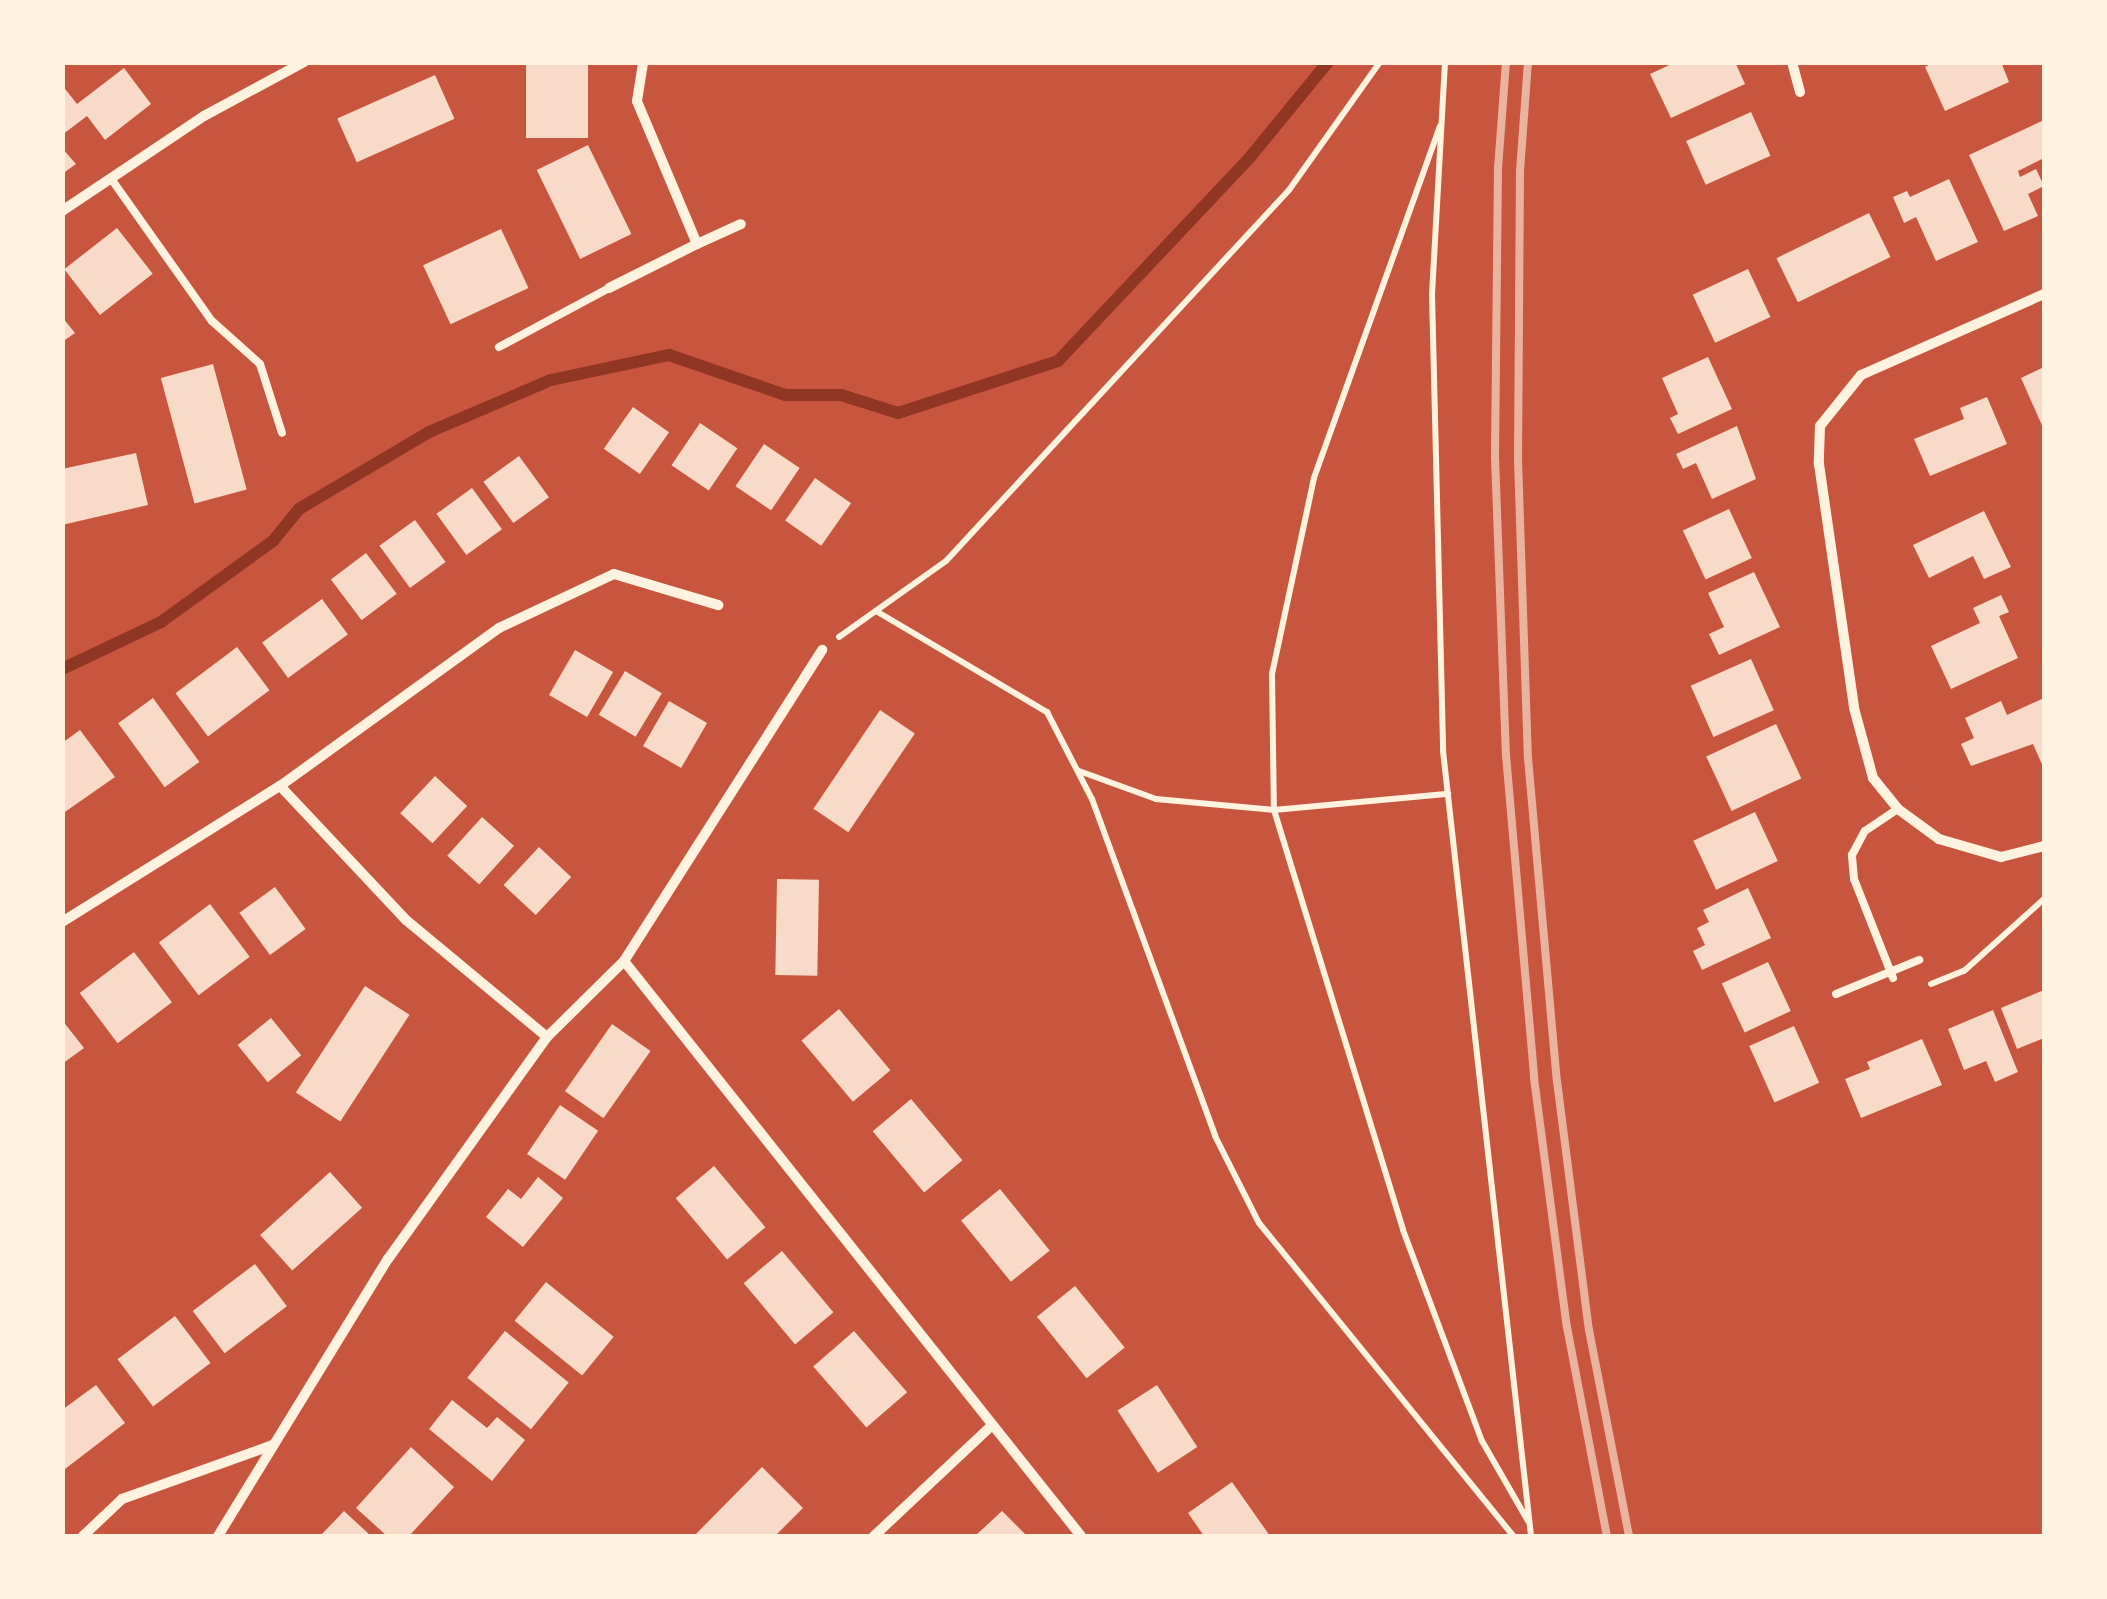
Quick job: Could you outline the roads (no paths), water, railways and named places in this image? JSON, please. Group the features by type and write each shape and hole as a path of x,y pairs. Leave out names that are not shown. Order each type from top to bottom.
{"street":[{"path":"62,211 204,116 304,62"},
{"path":"643,62 637,100 698,244"},
{"path":"1792,62 1800,92"},
{"path":"610,288 742,224"},
{"path":"2044,294 1861,375 1820,426 1821,502 1854,708 1873,778 1898,809 1939,839 2002,857 2044,846"},
{"path":"62,922 280,786 499,628 614,574 718,605"},
{"path":"218,1536 388,1258 547,1037 624,962 822,650"},
{"path":"280,786 406,920 547,1037"},
{"path":"624,962 990,1428 1081,1536"},
{"path":"874,1536 990,1428"},
{"path":"84,1536 122,1498 274,1445"}],"lane":[{"path":"112,180 212,322 260,364 282,433"},
{"path":"500,347 610,288"},
{"path":"1891,974 1852,855 1865,831 1898,809"},
{"path":"1836,994 1919,960"}],"waterway":[{"path":"62,669 161,622 273,541 299,509 429,432 551,380 669,355 785,395 841,395 898,413 1058,361 1251,156 1328,62"}],"railway":[{"path":"1506,62 1498,168 1495,457 1506,755 1534,1078 1567,1327 1607,1536"},
{"path":"1528,62 1520,171 1518,460 1528,758 1557,1081 1589,1330 1629,1536"}]}
